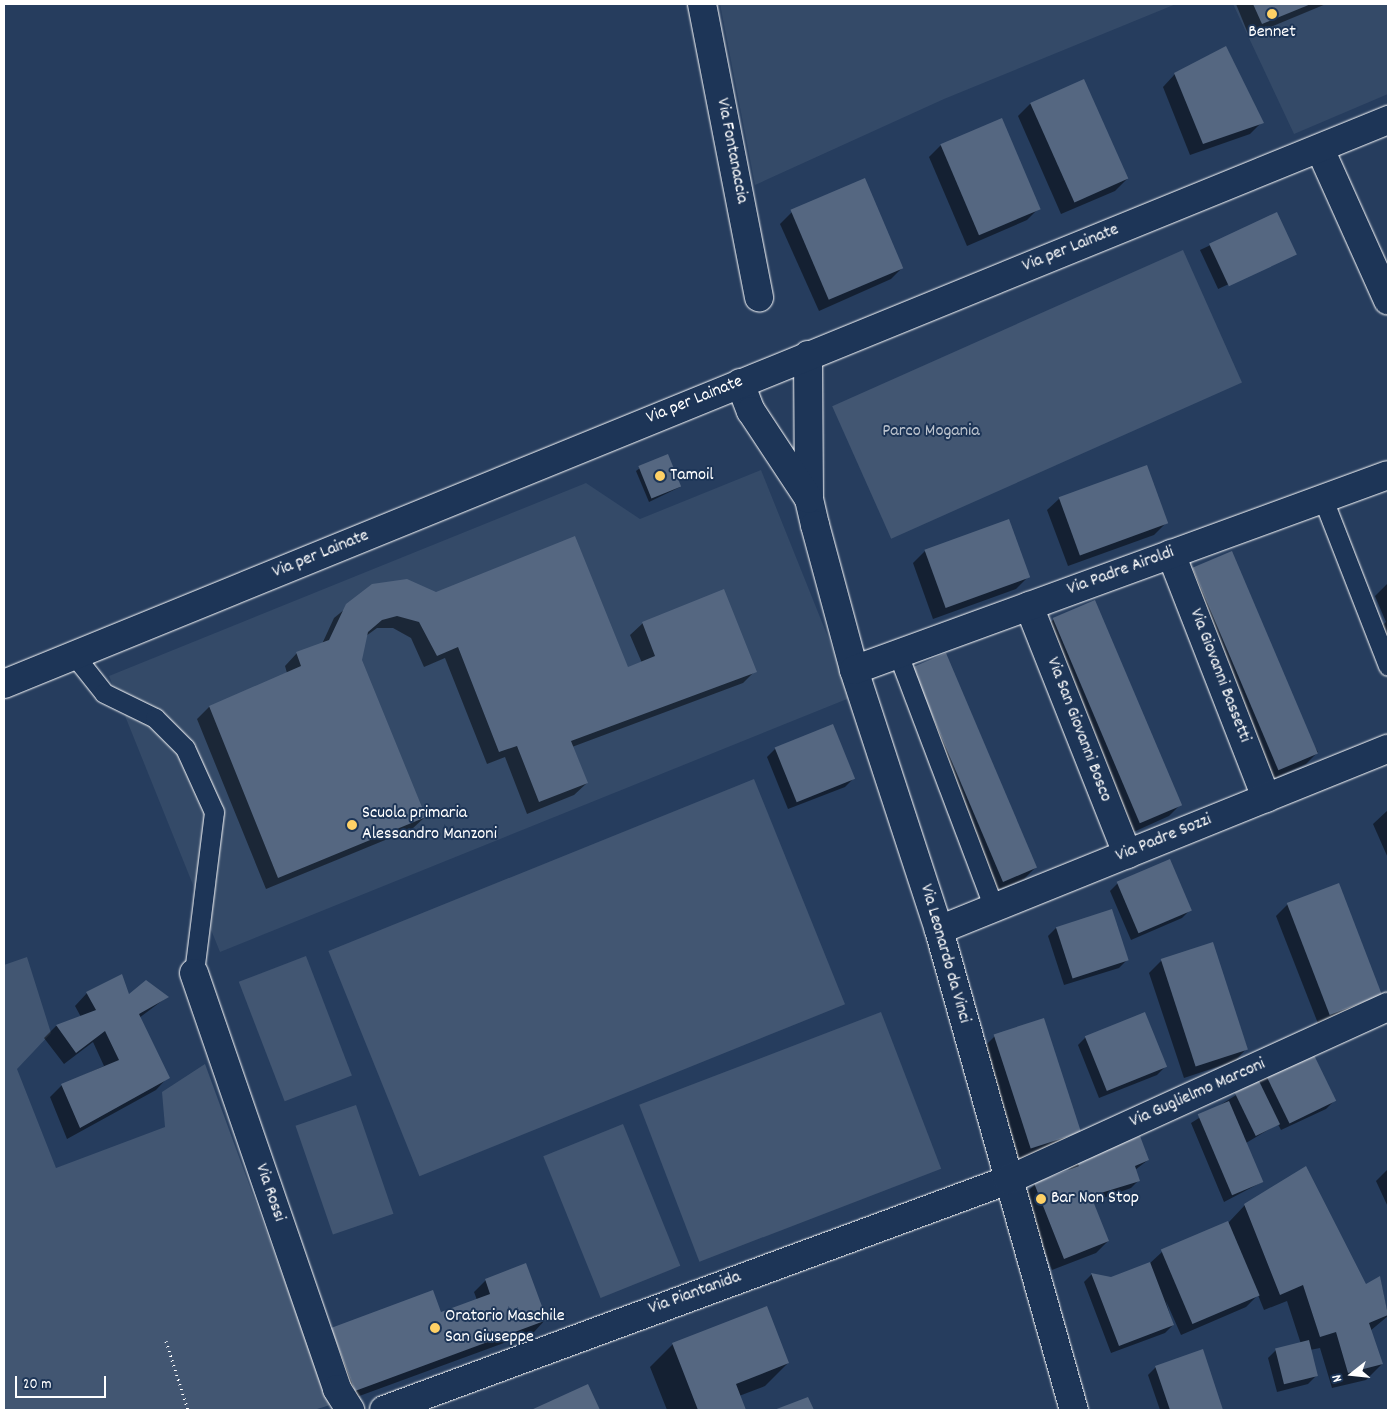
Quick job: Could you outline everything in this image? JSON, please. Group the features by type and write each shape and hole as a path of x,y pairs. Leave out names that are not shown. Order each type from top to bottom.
{"street":[{"name":"Via Fontanaccia","path":"702,4 759,298"},
{"name":"Via per Lainate","path":"4,684 1388,120"},
{"path":"1320,149 1388,300"},
{"path":"808,355 809,499"},
{"path":"740,383 751,411 809,499"},
{"name":"Via Padre Airoldi","path":"854,670 1388,475"},
{"name":"Via Leonardo da Vinci","path":"809,499 854,670 939,930 1074,1410"},
{"name":"Via Giovanni Bassetti","path":"1171,554 1266,798"},
{"name":"Via San Giovanni Bosco","path":"1029,606 1127,854"},
{"name":"Via Padre Sozzi","path":"939,930 1388,749"},
{"name":"Via Rossi","path":"194,973 337,1389 350,1410"},
{"name":"Via Guglielmo Marconi","path":"1008,1180 1388,1007"},
{"name":"Via Piantanida","path":"384,1410 1008,1180"}],"lane":[{"path":"1323,499 1388,666"},
{"path":"898,654 994,908"},
{"path":"74,656 104,694 155,718 185,748 214,812 194,973"}],"path":[{"path":"166,1341 188,1410"}],"shaded area":[{"path":"720,4 1176,4 944,99 755,185"},
{"path":"1233,4 1388,4 1388,94 1294,134"},
{"name":"Scuola primaria Alessandro Manzoni","path":"761,470 852,697 220,952 109,676 586,483 640,519"}],"green space":[{"name":"Parco Mogania","path":"1183,250 1242,382 891,539 832,406"},
{"path":"754,779 845,1004 419,1176 328,951"},
{"path":"306,956 352,1075 285,1101 239,982"},
{"path":"27,957 51,1033 17,1069 56,1168 165,1127 162,1092 205,1064 330,1405 314,1410 4,1410 4,965"},
{"path":"881,1012 941,1169 699,1262 639,1105"},
{"path":"356,1105 393,1214 333,1235 295,1126"},
{"path":"623,1124 680,1266 601,1298 543,1156"}],"building":[{"name":"Bennet","path":"1253,4 1311,4 1262,24"},
{"path":"1226,46 1264,123 1203,144 1174,73"},
{"path":"1084,79 1128,179 1074,203 1030,103"},
{"path":"1002,118 1041,209 979,235 940,144"},
{"path":"865,178 903,268 829,300 790,210"},
{"path":"1277,212 1297,255 1229,286 1209,244"},
{"path":"668,454 681,486 651,498 638,466"},
{"path":"1147,465 1168,523 1080,555 1059,497"},
{"path":"1009,519 1030,577 946,608 924,550"},
{"path":"575,536 628,667 655,656 642,622 724,589 757,672 571,741 588,783 539,802 517,746 499,752 458,647 437,656 419,622 397,616 382,620 368,632 362,660 426,817 278,878 209,706 301,666 296,652 329,640 346,604 372,584 407,579 436,592"},
{"path":"1232,551 1318,754 1278,770 1192,568"},
{"path":"1095,600 1182,805 1140,823 1053,618"},
{"path":"946,653 1037,867 1003,882 912,667"},
{"path":"833,724 855,779 797,802 775,748"},
{"path":"1170,859 1192,911 1138,933 1117,882"},
{"path":"1339,883 1382,995 1330,1015 1287,903"},
{"path":"1112,909 1129,960 1073,979 1056,927"},
{"path":"1213,942 1248,1049 1196,1066 1161,959"},
{"path":"122,974 129,994 146,980 169,997 139,1014 170,1078 80,1128 61,1084 119,1060 105,1031 76,1053 56,1025 96,1010 86,992"},
{"path":"1145,1012 1167,1067 1107,1091 1085,1036"},
{"path":"1044,1018 1081,1132 1031,1149 994,1034"},
{"path":"1313,1053 1336,1101 1289,1123 1266,1076"},
{"path":"1259,1081 1280,1124 1256,1136 1235,1093"},
{"path":"1229,1101 1263,1182 1232,1195 1198,1114"},
{"path":"1140,1136 1149,1160 1135,1166 1140,1181 1091,1196 1109,1241 1064,1259 1034,1183 1079,1166 1076,1160"},
{"path":"1306,1166 1366,1284 1380,1276 1388,1315 1369,1323 1383,1364 1348,1373 1336,1332 1320,1337 1303,1285 1280,1295 1244,1204"},
{"path":"1228,1221 1260,1296 1192,1324 1161,1250"},
{"path":"1150,1262 1174,1325 1119,1346 1091,1273 1111,1277"},
{"path":"526,1263 547,1320 355,1391 331,1328 433,1290 441,1312 490,1294 485,1279"},
{"path":"767,1306 789,1363 736,1384 746,1410 698,1410 672,1343"},
{"path":"1309,1340 1318,1376 1284,1384 1275,1348"},
{"path":"1203,1349 1223,1410 1170,1410 1155,1366"},
{"path":"588,1384 600,1410 531,1410"},
{"path":"808,1397 814,1410 774,1410"}],"place":[{"name":"Bennet","path":"1272,14"},
{"name":"Tamoil","path":"660,476"},
{"name":"Scuola primaria Alessandro Manzoni","path":"352,825"},
{"name":"Bar Non Stop","path":"1041,1199"},
{"name":"Oratorio Maschile San Giuseppe","path":"435,1328"}]}
